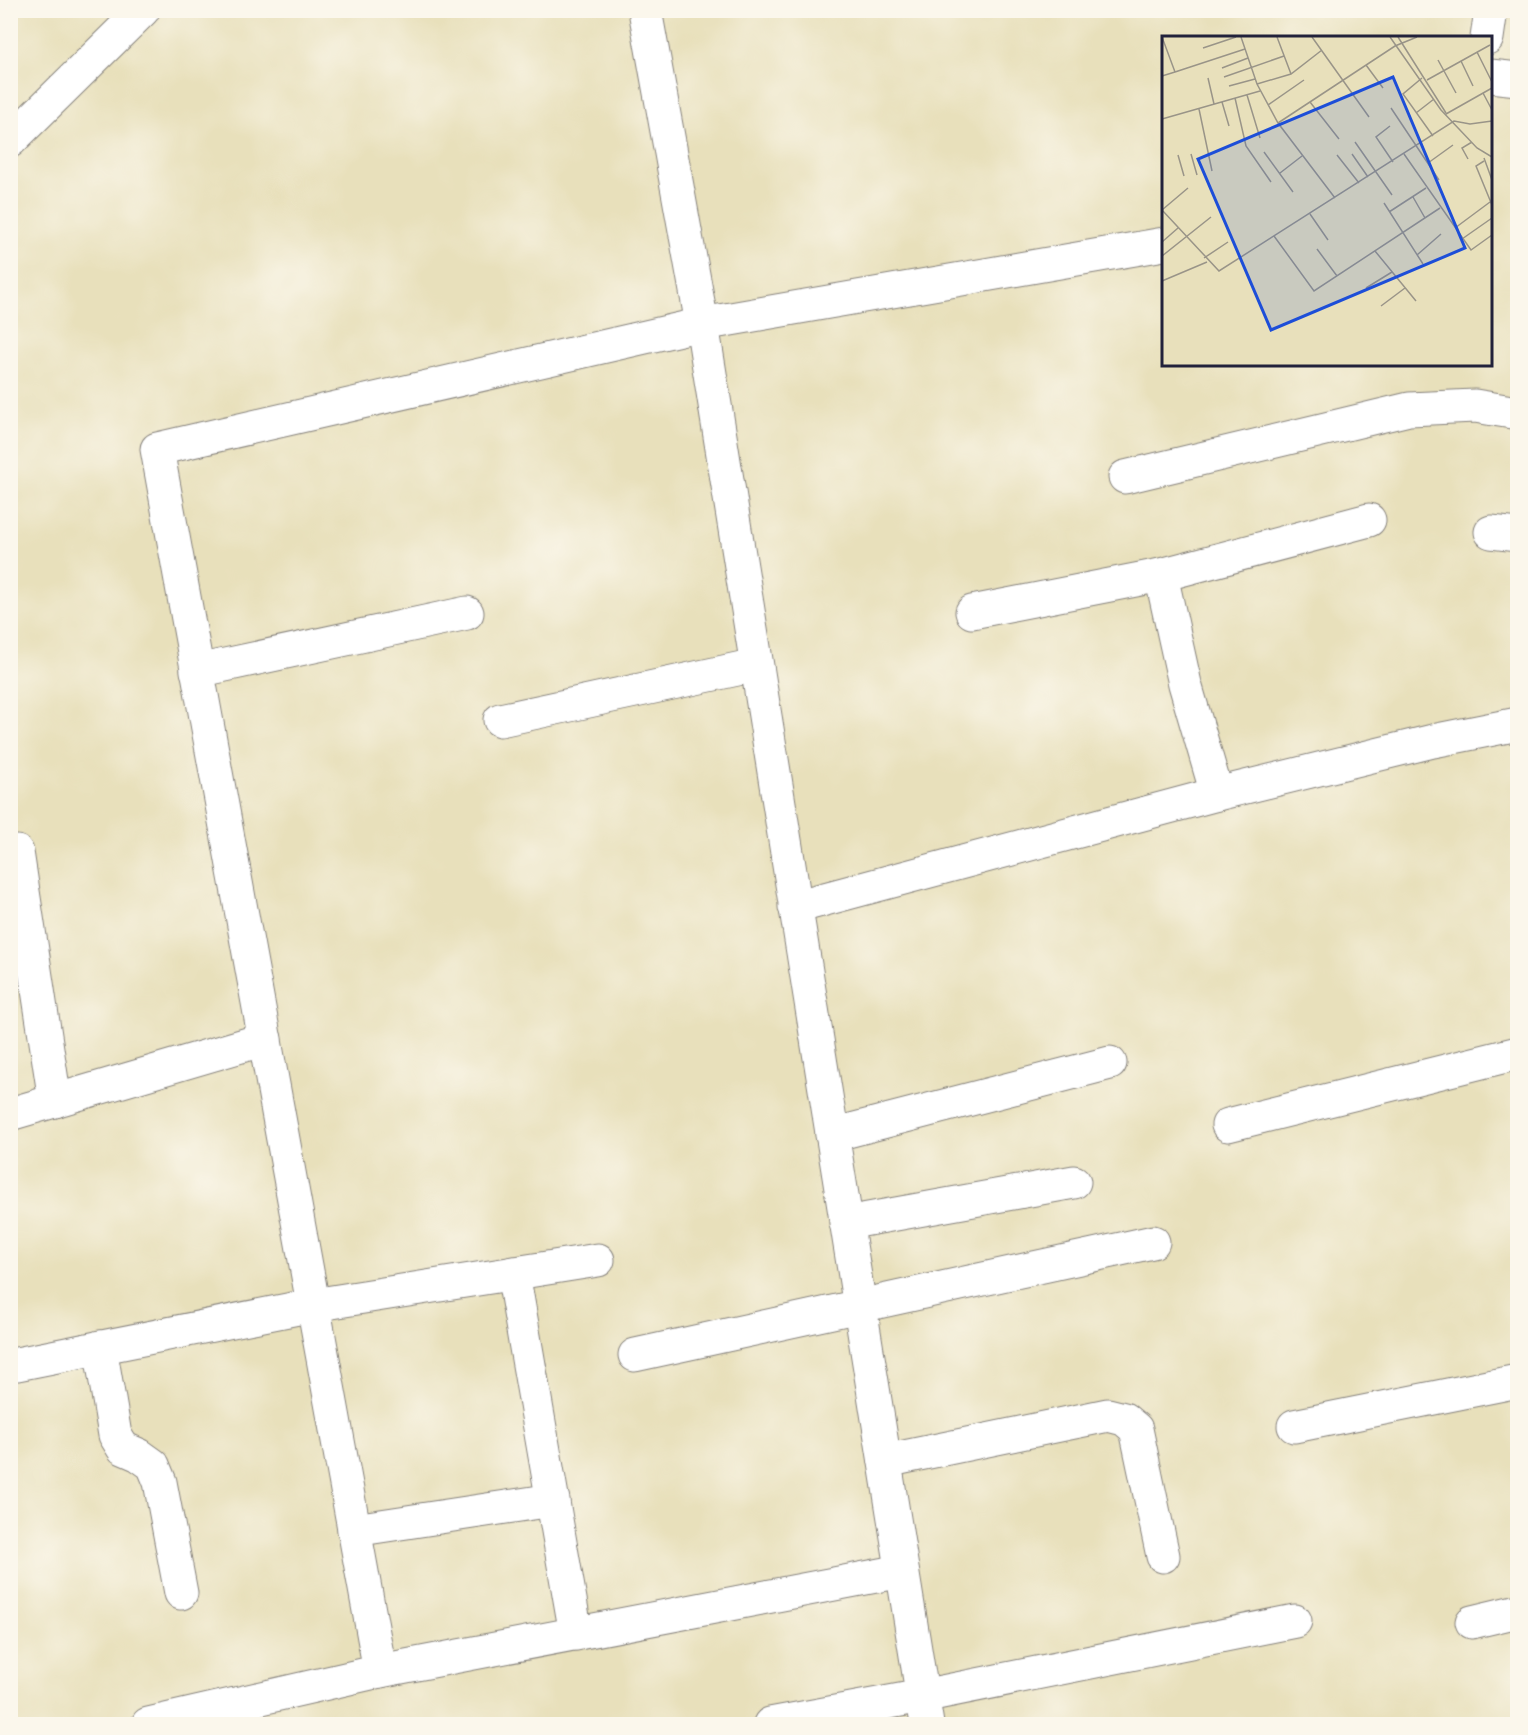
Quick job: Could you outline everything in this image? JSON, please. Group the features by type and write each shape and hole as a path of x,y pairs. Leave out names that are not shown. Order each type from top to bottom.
{"street":[{"path":"10,141 143,10"},
{"path":"645,10 702,324 925,1710"},
{"path":"1487,36 1491,10"},
{"path":"1492,76 1518,79"},
{"path":"380,1671 157,449 702,324 1162,244"},
{"path":"1125,477 1409,409 1475,406 1518,413"},
{"path":"972,612 1161,575 1369,520"},
{"path":"1161,575 1185,684 1217,794"},
{"path":"197,671 466,613"},
{"path":"500,720 756,666"},
{"path":"795,907 1217,794 1444,739 1518,724"},
{"path":"17,852 55,1101"},
{"path":"10,1114 265,1039"},
{"path":"1228,1125 1518,1053"},
{"path":"832,1135 1110,1063"},
{"path":"846,1223 1074,1182"},
{"path":"635,1355 1153,1242"},
{"path":"17,1364 313,1305 598,1260"},
{"path":"513,1273 576,1634"},
{"path":"100,1347 115,1434 123,1448 140,1455 153,1465 160,1482 181,1593"},
{"path":"1294,1426 1518,1381"},
{"path":"885,1461 1108,1415 1124,1419 1136,1429 1163,1556"},
{"path":"354,1530 553,1500"},
{"path":"148,1725 180,1721 380,1671 902,1571"},
{"path":"1472,1622 1518,1611"},
{"path":"770,1725 925,1710 1295,1622"}]}
